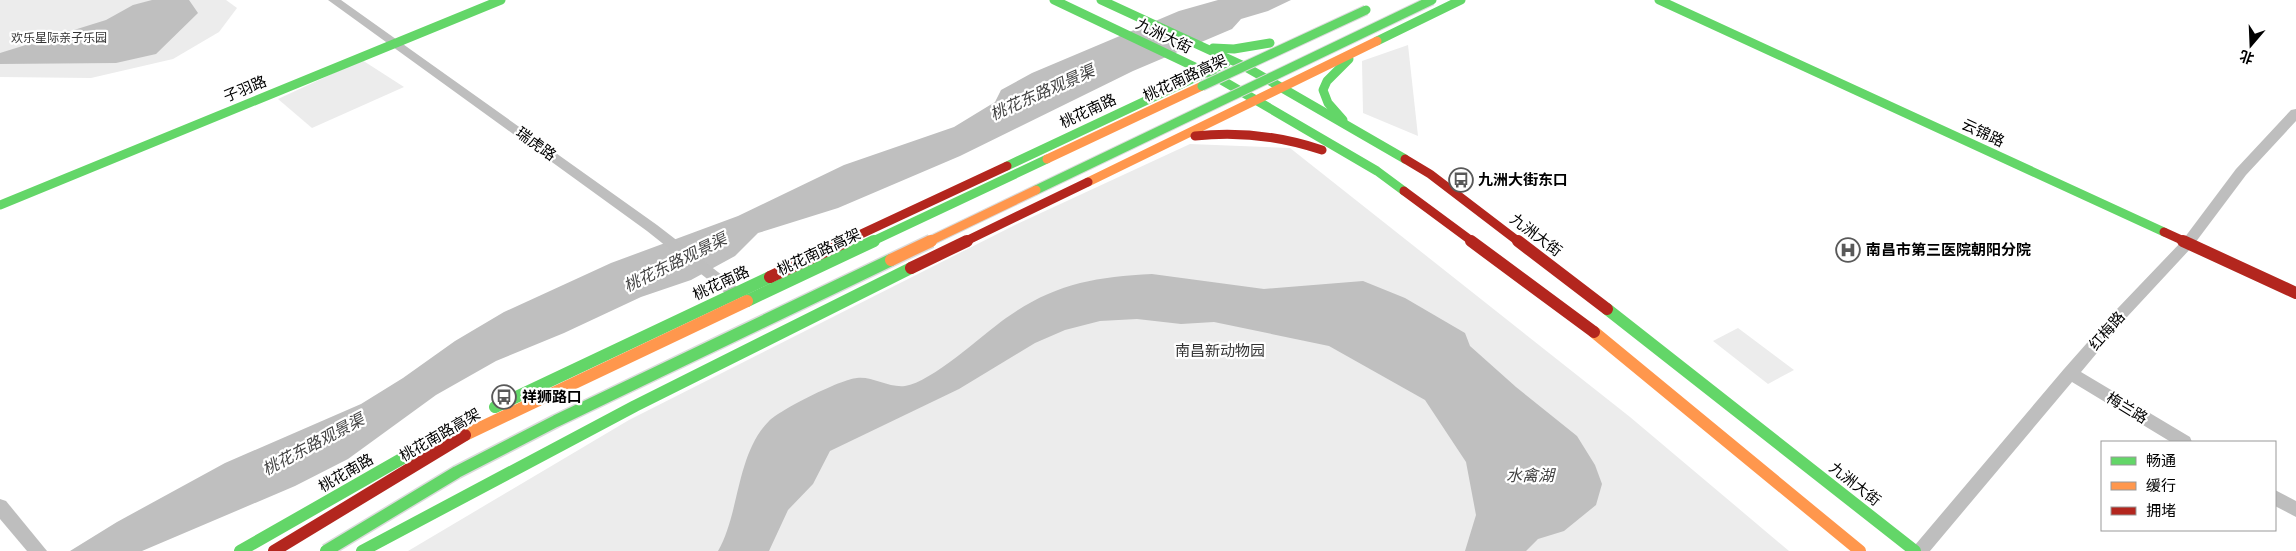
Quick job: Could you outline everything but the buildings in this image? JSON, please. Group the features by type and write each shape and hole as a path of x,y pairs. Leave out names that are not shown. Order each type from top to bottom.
{"main road":[{"name":"子羽路","path":"0,205 501,0"},
{"name":"九洲大街","path":"1054,0 1205,72 1255,99 1377,171 1578,319 1860,551"},
{"name":"九洲大街","path":"1101,0 1232,60 1430,174 1705,384 1917,551"},
{"name":"桃花南路","path":"484,412 1205,72 1362,0"},
{"path":"326,551 457,472 556,421 1432,0"},
{"path":"362,551 512,468 764,339 1461,0"},
{"name":"云锦路","path":"1659,0 2296,293"},
{"name":"桃花南路高架","path":"274,551 475,430 1379,4"},
{"path":"1200,46 1227,49 1270,43"},
{"path":"1364,46 1340,66 1327,81 1323,90 1328,103 1339,117 1430,174"},
{"path":"1168,141 1223,131 1259,134 1307,144 1377,171"},
{"name":"桃花南路","path":"240,551 467,421"}],"street":[{"name":"瑞虎路","path":"334,0 652,228 736,293"},
{"name":"红梅路","path":"1917,551 2122,313 2187,244 2241,172 2296,113"},
{"name":"梅兰路","path":"2070,374 2182,441"},
{"path":"2276,498 2296,510"},
{"path":"0,506 38,551"}],"green space":[{"name":"欢乐星际亲子乐园","path":"0,0 226,0 237,8 219,32 173,59 91,78 0,77"},
{"path":"1408,45 1418,136 1363,113 1362,61"},
{"path":"362,60 404,87 312,128 278,99"},
{"name":"南昌新动物园","path":"1190,144 1290,148 1630,417 1789,551 408,551 629,420 1015,225"},
{"path":"1738,328 1794,370 1768,384 1713,341"}],"water":[{"path":"152,0 189,0 198,13 156,54 116,63 0,64 0,53 106,20 133,5"},
{"name":"桃花东路观景渠","path":"1218,0 1291,0 1268,11 1241,19 1232,29 1133,71 960,156 838,208 758,233 735,256 691,280 641,297 564,333 496,361 436,395 348,459 295,486 142,551 70,551 117,522 225,463 361,404 403,378 455,341 504,312 611,263 738,216 844,165 954,127 995,102 1001,90 1032,73 1179,11"},
{"name":"水禽湖","path":"1152,274 1264,289 1363,281 1405,298 1465,333 1470,346 1516,387 1577,436 1595,465 1602,484 1596,505 1564,531 1538,539 1526,551 1465,551 1476,515 1466,462 1425,400 1329,346 1214,322 1181,324 1137,319 1100,321 1065,330 1035,343 959,389 830,451 813,484 788,510 769,551 718,551 731,519 750,450 758,435 775,416 811,396 857,378 899,386 916,383 957,357 1006,318 1041,297 1075,284 1093,280"}],"traffic: fast":[{"path":"0,205 501,0"},
{"path":"1054,0 1218,78 1377,171 1404,191"},
{"path":"1101,0 1244,66 1405,159"},
{"path":"1036,190 1432,0"},
{"path":"1377,41 1461,0"},
{"path":"1659,0 2164,232"},
{"path":"1202,86 1366,10"},
{"path":"1213,48 1234,49 1270,43"},
{"path":"1343,120 1328,103 1323,90 1327,81 1349,59"},
{"path":"1007,166 1226,63"},
{"path":"747,301 1047,159"},
{"path":"326,551 457,472 556,421 891,260"},
{"path":"362,551 498,477 635,406 911,268"},
{"path":"495,407 770,277"},
{"path":"1607,309 1915,551"},
{"path":"240,551 410,454"}],"traffic: slow":[{"path":"1088,182 1377,41"},
{"path":"1047,159 1202,86"},
{"path":"891,260 1036,190"},
{"path":"465,435 747,301"},
{"path":"1594,332 1860,551"}],"traffic: jam":[{"path":"1195,136 1243,133 1291,140 1322,150"},
{"path":"1405,159 1430,174 1607,309"},
{"path":"770,277 1007,166"},
{"path":"911,268 1088,182"},
{"path":"1404,191 1594,332"},
{"path":"2164,232 2296,293"},
{"path":"274,551 465,435"}],"place":[{"name":"九洲大街东口","path":"1461,180"},
{"name":"南昌市第三医院朝阳分院","path":"1848,250"},
{"name":"祥狮路口","path":"504,397"}]}
